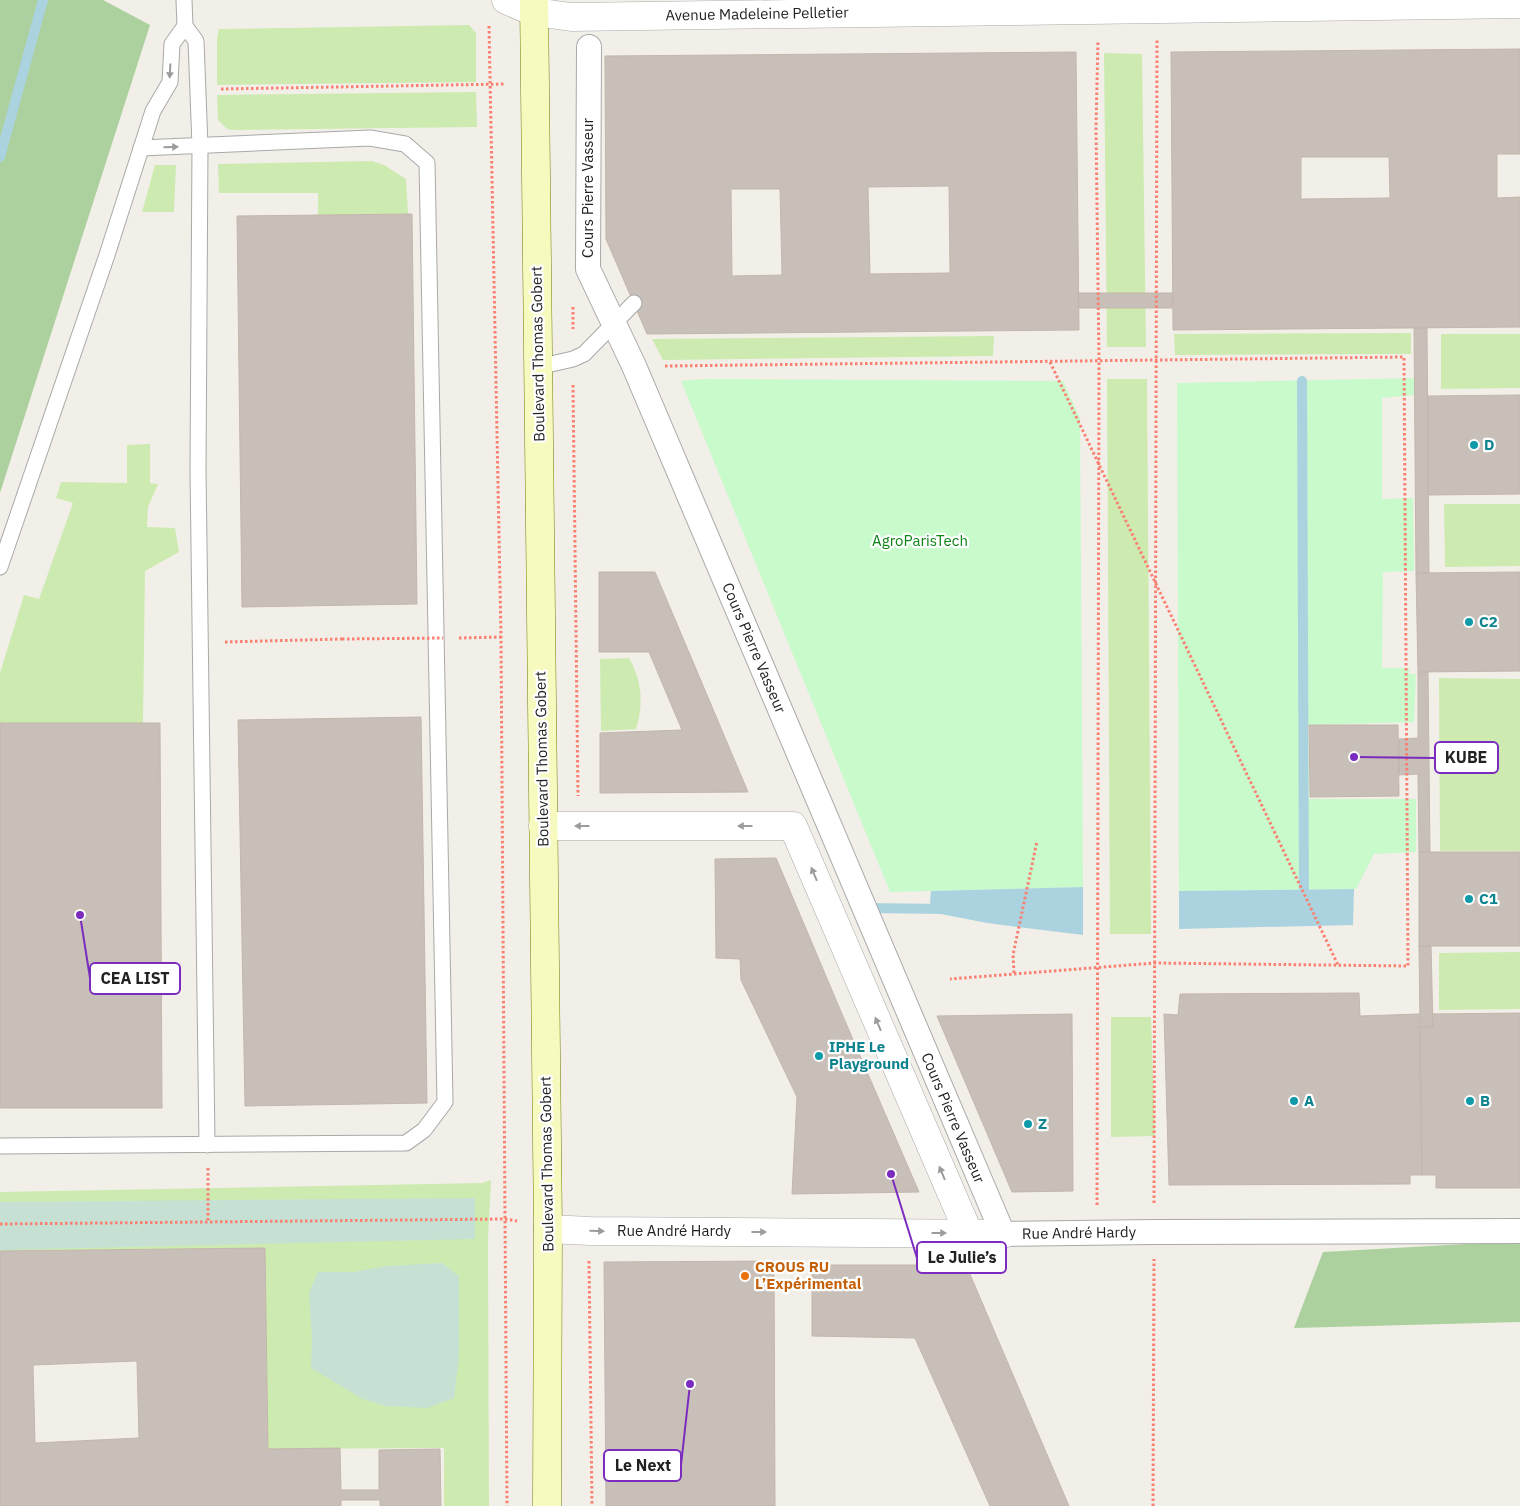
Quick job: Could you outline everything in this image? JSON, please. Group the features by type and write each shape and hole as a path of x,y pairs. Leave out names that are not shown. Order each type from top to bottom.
{"main road":[{"name":"Boulevard Thomas Gobert","path":"534,6 548,1229 547,1506"}],"street":[{"name":"Avenue Madeleine Pelletier","path":"498,9 534,6 571,17 1520,4"},
{"name":"Cours Pierre Vasseur","path":"589,47 588,269 634,366 1003,1234"},
{"path":"543,826 794,826 968,1234"},
{"name":"Rue André Hardy","path":"548,1229 968,1234 1520,1232"}],"lane":[{"path":"184,0 185,26 196,40 200,146 198,471 207,1145"},
{"path":"0,567 107,255 153,111 170,82 172,44 185,26"},
{"path":"0,1146 406,1143 424,1130 445,1102 427,163 405,144 370,138 141,148"},
{"path":"538,368 573,359 584,354 634,304"}],"path":[{"path":"498,9 507,1506"},
{"path":"1153,1506 1157,361 1156,9"},
{"path":"1097,1233 1099,362 1096,127 1098,10"},
{"path":"198,90 478,85"},
{"path":"573,299 578,797"},
{"path":"634,366 1404,357 1408,966 1155,963 950,979"},
{"path":"1050,362 1338,965"},
{"path":"200,642 501,637"},
{"path":"1014,974 1014,955 1037,841"},
{"path":"207,1145 208,1222"},
{"path":"0,1224 505,1219"},
{"path":"590,1231 592,1506"}],"green space":[{"path":"0,0 103,0 150,25 0,493"},
{"path":"469,25 476,33 476,82 217,85 217,39 219,29"},
{"path":"1104,53 1142,54 1146,347 1107,347"},
{"path":"476,92 477,127 234,130 227,129 218,120 217,95"},
{"path":"372,161 384,165 406,179 408,214 318,216 318,193 219,193 218,164"},
{"path":"155,165 176,165 174,212 142,212"},
{"path":"1411,333 1411,354 1175,355 1174,334"},
{"path":"1441,334 1520,334 1520,388 1441,389"},
{"path":"994,336 993,356 663,360 652,339"},
{"path":"1414,378 1415,395 1382,398 1382,499 1413,498 1414,571 1383,572 1382,668 1409,668 1409,674 1416,674 1414,722 1308,725 1309,799 1416,799 1416,852 1374,854 1356,889 1179,891 1177,383"},
{"name":"AgroParisTech","path":"703,379 1063,381 1080,418 1083,887 890,892 681,381"},
{"path":"1107,379 1147,379 1151,934 1110,934"},
{"path":"150,444 150,483 158,484 148,507 147,527 175,528 179,552 145,571 143,723 0,723 0,673 24,595 39,599 73,503 56,498 61,482 127,483 127,445"},
{"path":"1444,504 1520,504 1520,566 1445,567"},
{"path":"629,658 637,675 641,702 636,729 601,731 600,659"},
{"path":"1439,678 1520,679 1520,851 1440,851"},
{"path":"1520,952 1520,1009 1439,1010 1439,953"},
{"path":"1111,1017 1151,1017 1155,1136 1111,1137"},
{"path":"491,1180 488,1239 489,1506 444,1506 444,1448 268,1449 265,1248 0,1255 0,1192 482,1183"},
{"path":"475,1198 475,1239 0,1250 0,1202"},
{"path":"1520,1241 1520,1322 1294,1328 1323,1252"},
{"path":"442,1263 459,1276 459,1357 454,1398 427,1408 385,1406 361,1398 311,1368 312,1339 309,1293 318,1272 353,1272 386,1266"}],"water":[{"path":"1083,887 1083,935 987,923 936,913 930,903 931,891"},
{"path":"1354,889 1353,925 1179,929 1179,891"}],"building":[{"path":"1520,49 1520,154 1497,154 1497,198 1520,197 1520,327 1173,330 1171,52","holes":["1301,157 1389,157 1390,198 1301,199"]},
{"path":"1076,52 1079,330 647,334 606,239 605,56","holes":["949,186 950,273 870,274 868,187","731,189 780,189 782,275 732,276"]},
{"path":"412,214 417,604 242,607 237,216"},
{"path":"1078,293 1173,293 1172,308 1079,308"},
{"path":"1414,328 1427,328 1429,573 1416,573"},
{"name":"D","path":"1520,395 1520,494 1428,495 1428,396"},
{"path":"599,572 655,572 748,792 600,793 600,733 682,730 649,652 599,652"},
{"name":"C2","path":"1520,572 1520,671 1418,672 1416,573"},
{"path":"1418,672 1428,672 1430,852 1419,852 1418,774 1399,775 1399,739 1418,738"},
{"path":"421,717 427,1103 245,1106 238,720"},
{"path":"0,723 160,723 162,1108 0,1108"},
{"path":"1309,725 1398,725 1399,796 1310,797"},
{"name":"C1","path":"1419,852 1520,852 1520,946 1419,946"},
{"name":"IPHE Le Playground","path":"776,858 919,1192 792,1194 797,1097 741,980 740,959 716,958 715,859"},
{"path":"1419,946 1431,946 1433,1027 1420,1027"},
{"name":"A","path":"1359,993 1360,1016 1419,1014 1422,1175 1410,1175 1410,1184 1169,1185 1164,1014 1178,1015 1180,994"},
{"name":"B","path":"1520,1013 1520,1188 1436,1188 1436,1175 1422,1175 1420,1027 1433,1027 1432,1014"},
{"name":"Z","path":"1072,1014 1073,1191 1012,1192 937,1016"},
{"path":"265,1248 268,1449 340,1448 341,1490 379,1490 379,1450 440,1449 441,1506 380,1506 380,1500 341,1500 341,1506 0,1506 0,1251","holes":["137,1361 139,1438 35,1443 33,1365"]},
{"path":"774,1261 775,1506 606,1506 604,1262"},
{"path":"812,1265 966,1265 1069,1506 990,1506 915,1338 812,1336"}],"waterway":[{"path":"0,157 43,0"},
{"path":"1302,381 1304,902"},
{"path":"864,908 947,909"}],"place":[{"name":"D","path":"1474,445"},
{"name":"C2","path":"1469,622"},
{"name":"KUBE","path":"1354,757"},
{"name":"C1","path":"1469,899"},
{"name":"CEA LIST","path":"80,915"},
{"name":"IPHE Le Playground","path":"819,1056"},
{"name":"A","path":"1294,1101"},
{"name":"B","path":"1470,1101"},
{"name":"Z","path":"1028,1124"},
{"name":"Le Julie’s","path":"891,1174"},
{"name":"CROUS RU L’Expérimental","path":"745,1276"},
{"name":"Le Next","path":"690,1384"}]}
